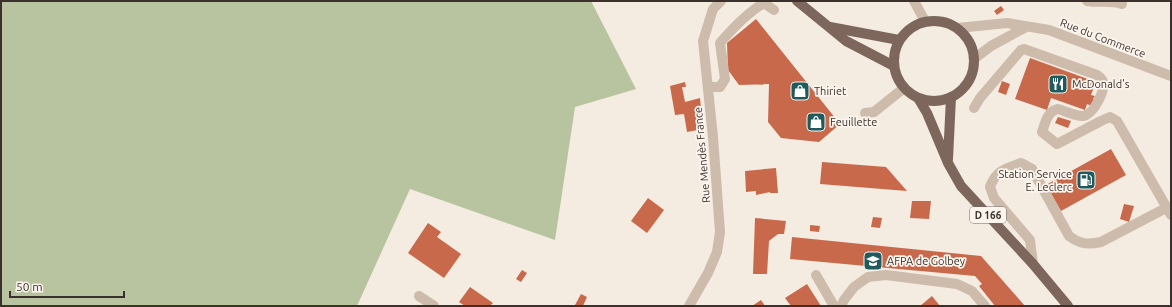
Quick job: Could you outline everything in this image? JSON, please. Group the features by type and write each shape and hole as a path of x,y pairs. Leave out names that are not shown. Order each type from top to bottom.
{"main road":[{"path":"797,1 846,41 894,66"},
{"path":"925,21 946,22 958,28 966,36 972,47 974,59 973,71 968,82 961,90 951,97 941,100 929,101 910,94 897,77 894,66 894,52 899,40 908,29 925,21"},
{"path":"826,26 899,40"},
{"path":"948,163 951,97"},
{"name":"D 166","path":"918,98 927,113 948,163 961,186 1033,264 1067,304"}],"street":[{"name":"Rue Mendès France","path":"689,306 718,252 720,232 703,41 713,9 721,1"},
{"path":"914,1 925,21"},
{"path":"1087,1 1097,3 1117,1 1122,4"},
{"path":"708,87 720,87 725,79 720,43 733,28 764,3 774,10"},
{"name":"Rue du Commerce","path":"958,28 1007,23 1049,30 1171,76"},
{"path":"974,59 991,46 1026,27"},
{"path":"974,108 980,98 1021,50 1098,74 1103,81 1103,86 1094,109 1089,114 1082,116 1054,109 1049,114 1042,132 1057,144 1102,120 1110,118 1118,121 1169,211 1101,242 1092,244 1079,243 1069,236 1032,169 1021,163 999,172 993,179 990,187 994,198 1030,240 1033,264"},
{"path":"865,113 874,112 904,88"},
{"path":"816,275 834,306"},
{"path":"842,306 844,300 854,287 868,277 886,276 957,284 972,291 985,306"},
{"path":"420,296 434,306"}],"green space":[{"path":"1,1 591,1 636,89 575,107 555,240 410,189 357,306 1,306"}],"building":[{"path":"1001,6 1004,10 997,15 994,11"},
{"path":"756,19 840,124 819,142 781,138 768,122 769,84 739,85 728,70 727,43"},
{"name":"McDonald's","path":"1030,58 1096,82 1091,95 1095,96 1093,99 1101,103 1099,109 1087,104 1085,110 1051,98 1047,110 1015,99"},
{"path":"1002,81 1010,84 1006,95 998,92"},
{"path":"685,82 686,87 682,87 685,102 700,98 703,129 687,132 684,114 675,115 670,86"},
{"path":"1058,117 1071,121 1068,128 1055,123"},
{"name":"Station Service E. Leclerc","path":"1111,149 1126,175 1061,211 1046,185"},
{"path":"822,162 886,167 907,191 820,184"},
{"path":"776,168 778,193 770,192 756,195 756,191 746,192 745,171"},
{"path":"648,198 664,210 647,233 631,221"},
{"path":"912,201 931,201 929,219 910,218"},
{"path":"1124,204 1134,206 1129,222 1120,219"},
{"path":"873,217 882,218 880,228 871,227"},
{"path":"755,218 786,221 784,234 778,234 769,241 767,274 753,274"},
{"path":"428,223 441,232 437,237 461,254 444,278 408,253"},
{"path":"810,225 820,226 819,232 810,231"},
{"path":"792,237 981,256 1025,306 995,306 979,286 982,284 975,276 790,259"},
{"path":"522,270 527,273 521,282 516,279"},
{"path":"807,284 821,306 791,306 785,298"},
{"path":"470,287 493,303 490,306 465,306 459,302"},
{"path":"581,294 587,297 583,306 577,306 575,305"},
{"path":"932,296 940,306 920,306"},
{"path":"761,300 765,306 752,306"}],"place":[{"name":"McDonald's","path":"1058,84"},
{"name":"Thiriet","path":"800,91"},
{"name":"Feuillette","path":"816,122"},
{"name":"Station Service E. Leclerc","path":"1086,180"},
{"name":"AFPA de Golbey","path":"873,261"}]}
